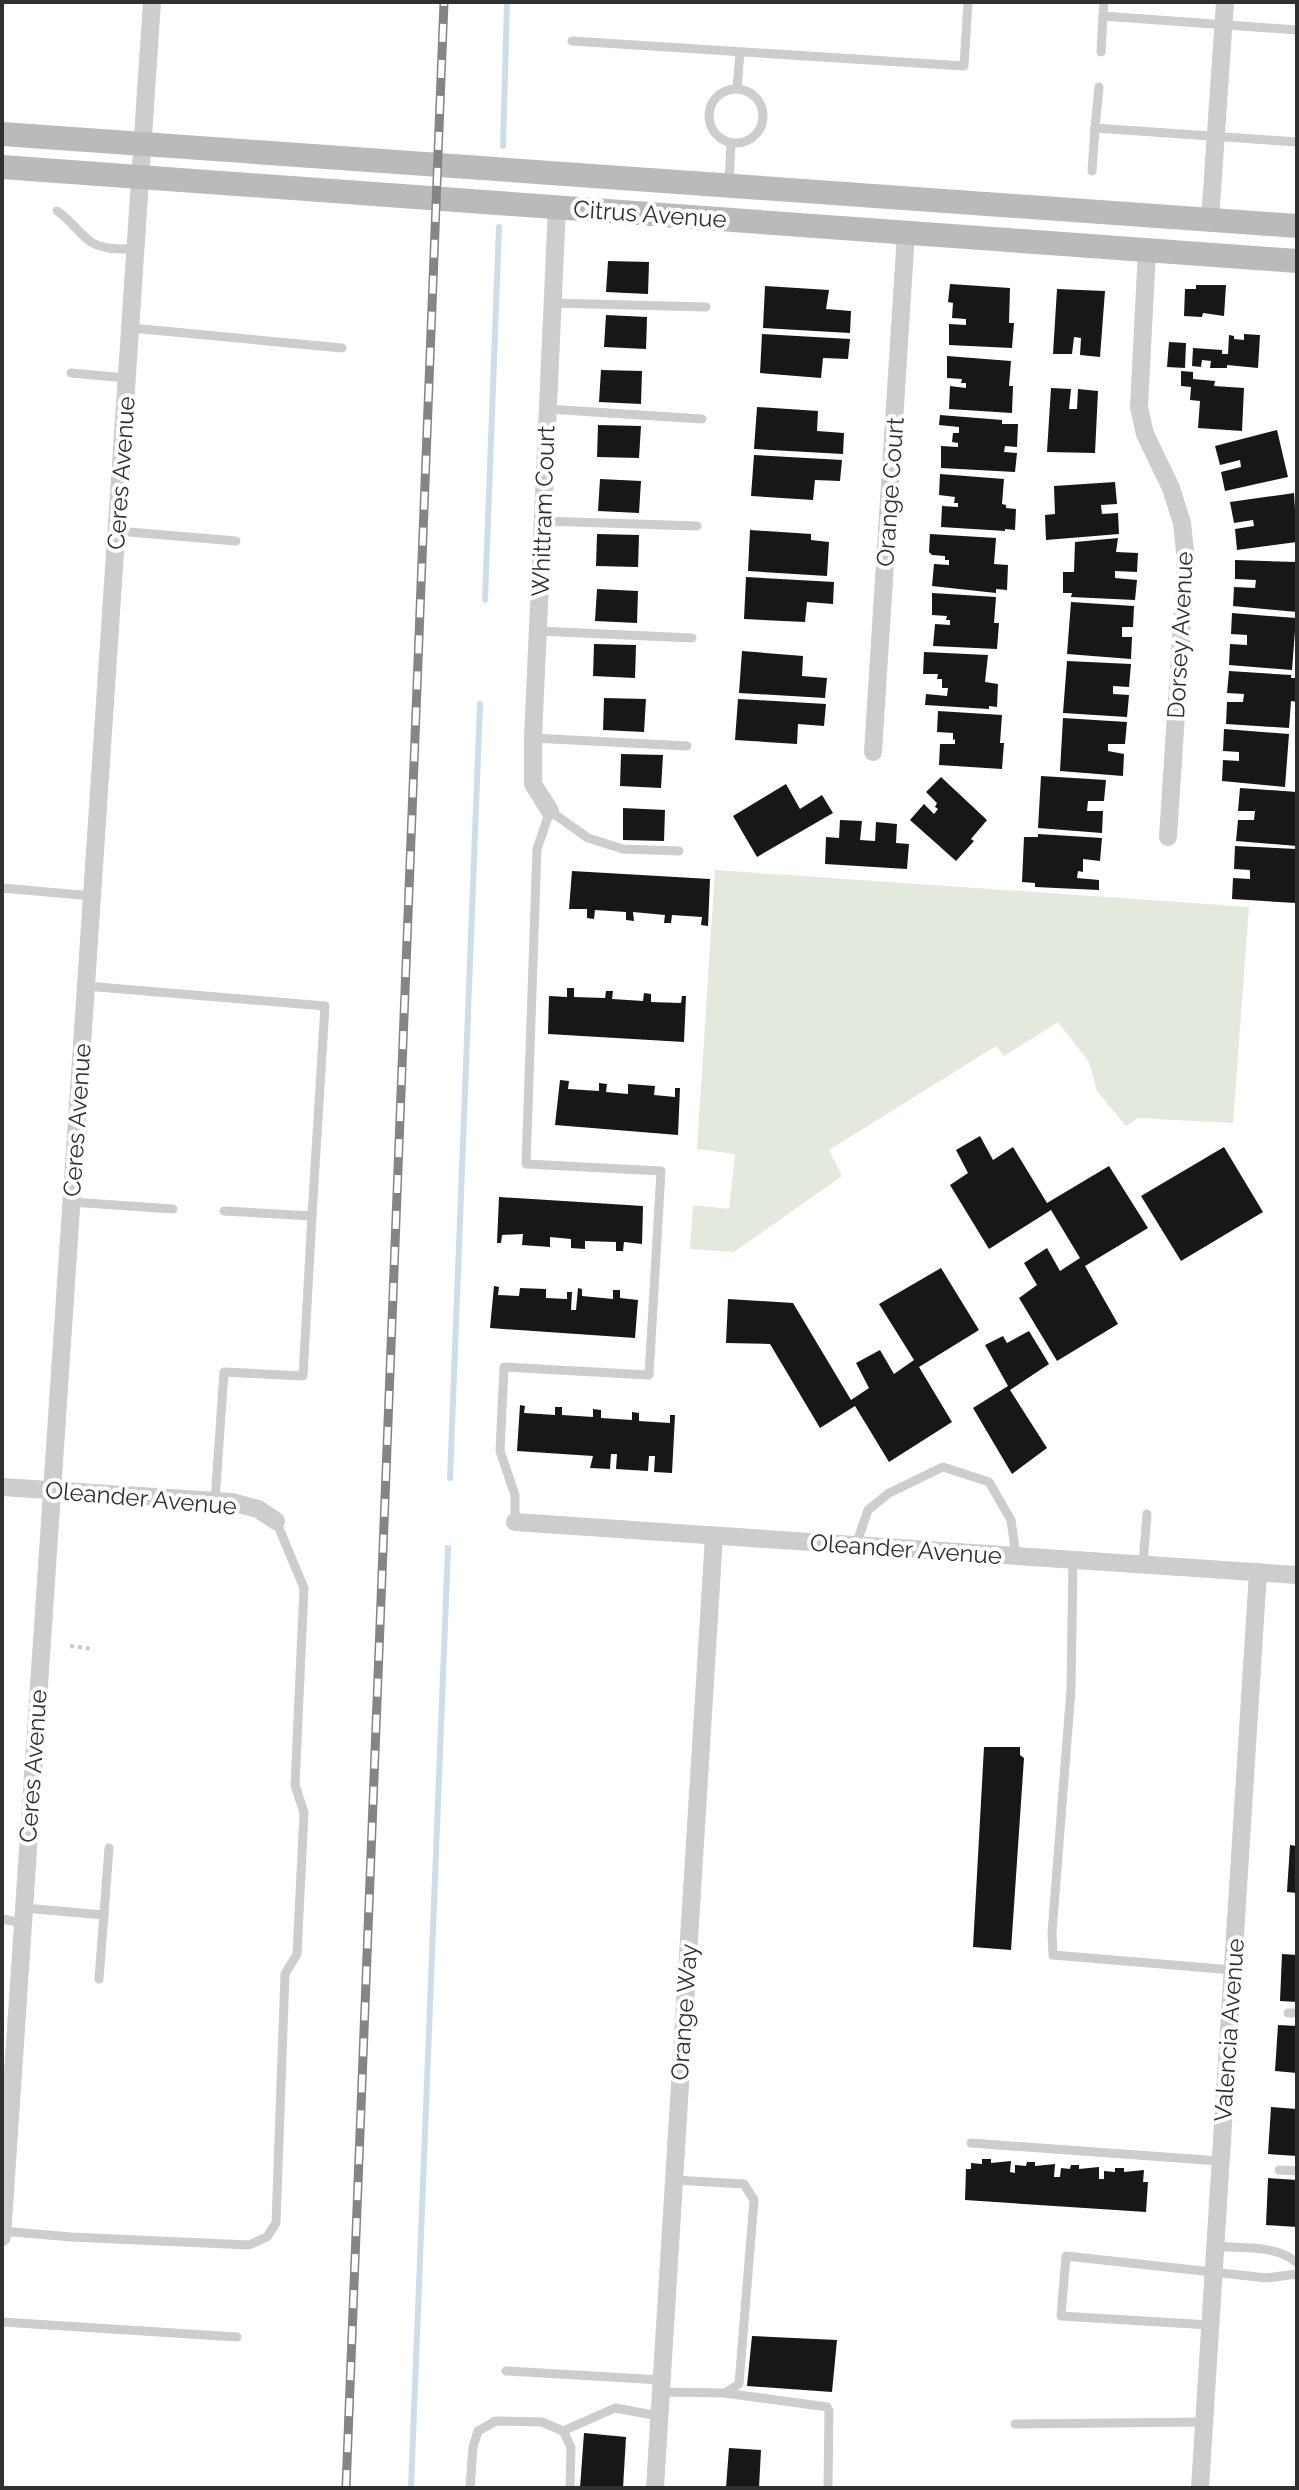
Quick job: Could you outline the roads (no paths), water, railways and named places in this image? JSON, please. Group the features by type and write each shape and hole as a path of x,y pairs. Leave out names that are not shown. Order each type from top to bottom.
{"main road":[{"name":"Citrus Avenue","path":"2,134 1297,226"},
{"name":"Citrus Avenue","path":"2,167 1297,261"}],"street":[{"name":"Ceres Avenue","path":"2,2237 7,2092 24,1915 152,2"},
{"path":"1210,220 1225,2"},
{"name":"Whittram Court","path":"550,811 533,784 533,738 557,207"},
{"name":"Orange Court","path":"873,752 906,233"},
{"name":"Dorsey Avenue","path":"1147,250 1139,407 1145,434 1171,488 1182,523 1186,561 1168,837"},
{"name":"Oleander Avenue","path":"2,1487 232,1502 258,1509 276,1521"},
{"name":"Oleander Avenue","path":"515,1522 1297,1575"},
{"name":"Orange Way","path":"655,2488 714,1536"},
{"name":"Valencia Avenue","path":"1200,2488 1258,1572"}],"lane":[{"path":"572,41 964,66 968,2"},
{"path":"1101,52 1104,2"},
{"path":"1103,16 1297,30"},
{"path":"737,89 740,52"},
{"path":"1092,171 1099,87"},
{"path":"737,89 748,92 757,100 762,111 762,122 757,133 748,140 731,143 716,134 710,123 710,111 720,95 737,89"},
{"path":"1095,128 1297,142"},
{"path":"729,186 731,143"},
{"path":"57,211 90,241 107,248 135,249"},
{"path":"552,303 706,307"},
{"path":"131,328 342,348"},
{"path":"71,373 127,378"},
{"path":"547,409 702,419"},
{"path":"543,521 697,526"},
{"path":"117,531 236,541"},
{"path":"538,631 692,638"},
{"path":"533,738 687,746"},
{"path":"515,1522 515,1495 500,1451 504,1367 649,1375 661,1171 526,1164 537,849 550,811 588,838 623,849 679,851"},
{"path":"2,888 92,896"},
{"path":"86,986 325,1006 303,1376 224,1372 215,1501"},
{"path":"71,1202 173,1209"},
{"path":"224,1211 312,1216"},
{"path":"856,1545 868,1510 889,1493 943,1467 989,1482 1011,1520 1016,1556"},
{"path":"1143,1564 1147,1514"},
{"path":"2,2231 249,2245 267,2237 276,2223 285,1974 297,1954 304,1813 295,1785 304,1588 276,1521"},
{"path":"1073,1560 1071,1689 1058,1834 1053,1955 1233,1970"},
{"path":"99,1979 109,1848"},
{"path":"2,1919 24,1915 104,1915"},
{"path":"971,2143 1220,2161"},
{"path":"1279,2170 1297,2171"},
{"path":"674,2180 744,2184 754,2200 739,2384 725,2393"},
{"path":"1215,2246 1275,2251 1286,2254 1297,2263"},
{"path":"1210,2325 1061,2316 1066,2256 1267,2278 1297,2274"},
{"path":"2,2322 237,2337"},
{"path":"506,2371 725,2393 827,2407 830,2420 828,2488"},
{"path":"563,2431 615,2408 659,2416"},
{"path":"470,2488 473,2447 478,2431 496,2421 542,2422 563,2431 571,2447 570,2488"},
{"path":"1015,2424 1204,2422"}],"waterway":[{"path":"503,146 507,2"},
{"path":"485,600 499,227"},
{"path":"450,1478 480,704"},
{"path":"411,2488 448,1548"}],"railway":[{"path":"346,2488 444,2"}]}
